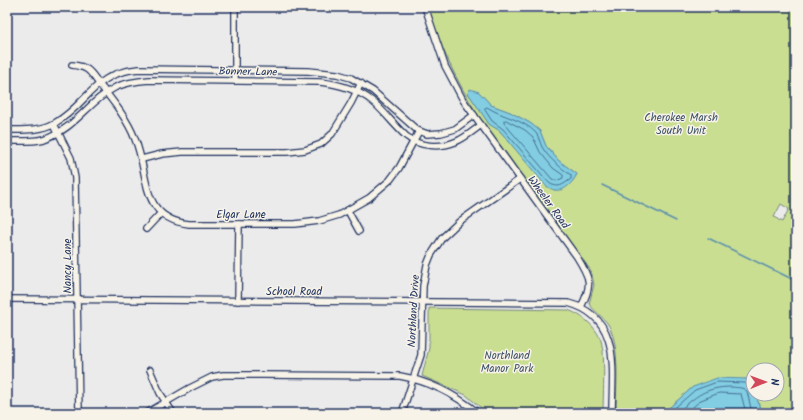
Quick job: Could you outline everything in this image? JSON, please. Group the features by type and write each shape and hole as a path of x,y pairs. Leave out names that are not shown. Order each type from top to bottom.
{"street":[{"path":"235,7 235,81"},
{"name":"Wheeler Road","path":"425,7 445,66 463,100 577,257 588,275 588,288 581,307"},
{"name":"Elgar Lane","path":"72,65 84,67 107,92 135,138 142,159 148,194 153,204 161,213 178,223 285,224 304,223 339,215 369,198 390,180 399,168 419,131"},
{"name":"Bonner Lane","path":"7,130 31,130 54,124 70,112 99,83 111,76 130,70 159,69 327,72 344,76 361,83 385,100 419,131"},
{"name":"Bonner Lane","path":"7,140 38,140 59,132 70,126 107,92 126,83 149,80 320,82 344,86 371,100 406,136 414,141 426,145 446,144 460,139 481,125"},
{"path":"142,159 162,154 182,152 287,152 305,150 321,144 337,129 361,83"},
{"path":"419,131 434,134 450,131 474,115"},
{"name":"Nancy Lane","path":"54,124 71,158 75,178 79,413"},
{"name":"Northland Drive","path":"402,413 421,355 423,286 427,265 434,248 460,221 520,179"},
{"path":"348,211 359,231"},
{"path":"146,228 161,213"},
{"path":"238,301 239,224"},
{"name":"School Road","path":"7,299 568,303 581,307"},
{"path":"581,307 592,314 602,325 608,335 612,356 612,413"},
{"path":"150,370 157,387 173,413"},
{"path":"147,413 212,377 390,376 414,379 454,396 469,405 478,413"}],"green space":[{"name":"Cherokee Marsh South Unit","path":"428,7 796,7 796,413 761,413 758,402 785,402 785,362 745,362 745,379 693,387 663,413 616,413 617,367 615,344 608,324 589,304 594,285 589,268 478,115 449,63","holes":["479,92 491,105 510,112 530,123 540,131 546,146 559,161 577,174 573,181 565,187 554,190 535,172 500,131 489,124 468,93","781,204 789,209 782,222 774,217"]},
{"name":"Northland Manor Park","path":"429,308 568,310 578,315 587,321 594,329 602,344 604,363 603,413 487,413 466,395 422,376 429,348"}],"water":[{"path":"470,89 479,92 491,105 510,112 530,123 540,131 546,146 559,161 577,174 571,183 565,188 559,190 553,190 546,186 500,131 489,124 468,93"},
{"path":"717,378 745,379 745,402 758,402 761,413 663,413 693,387"}],"waterway":[{"path":"602,185 676,221"},
{"path":"708,238 796,281"}]}
